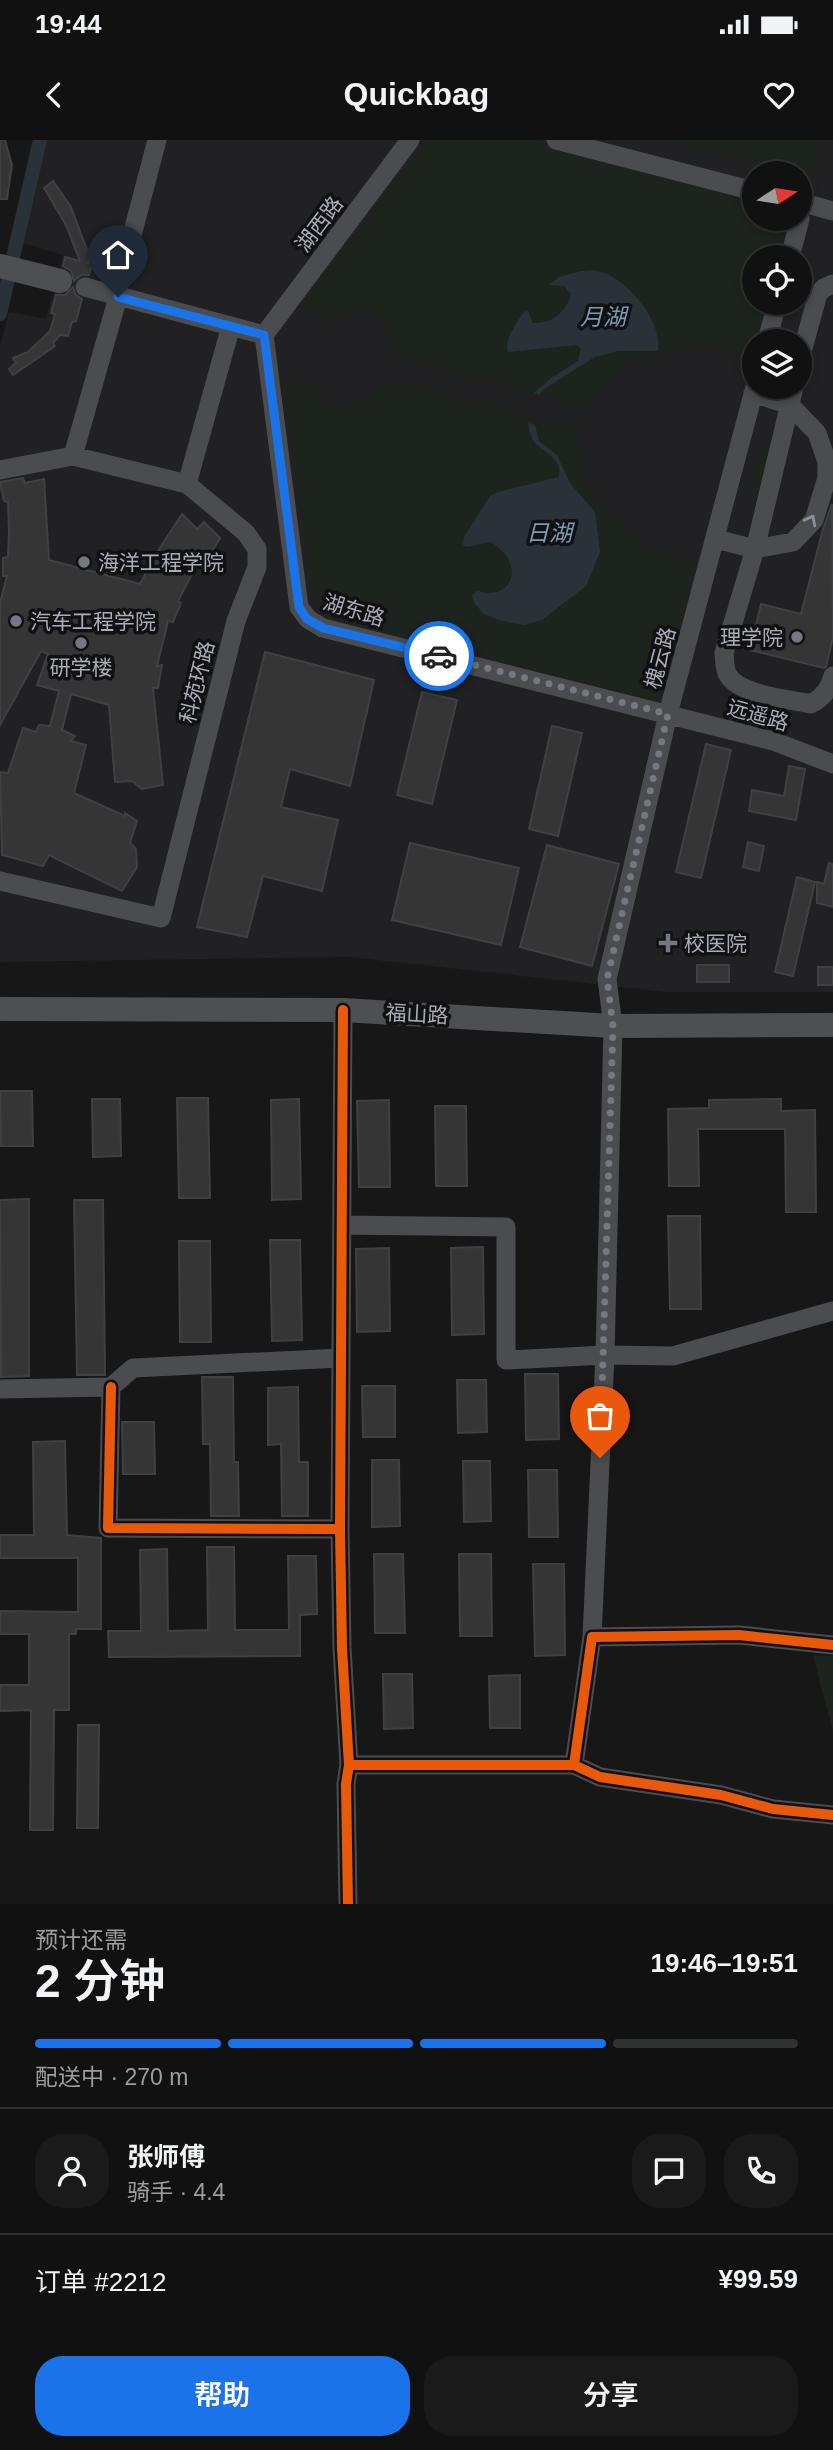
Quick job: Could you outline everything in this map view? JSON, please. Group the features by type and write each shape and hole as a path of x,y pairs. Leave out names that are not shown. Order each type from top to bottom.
{"main road":[{"path":"0,266 60,281"},
{"name":"福山路","path":"0,1009 343,1010 613,1026 833,1025"}],"street":[{"path":"73,456 157,140"},
{"name":"湖西路","path":"264,335 410,140"},
{"path":"556,140 742,188"},
{"path":"812,209 832,206"},
{"path":"808,329 818,294 833,284"},
{"path":"85,287 264,335"},
{"path":"0,470 73,456 187,484 231,326"},
{"name":"湖东路","path":"264,335 299,607 307,619 323,628 668,714"},
{"name":"槐云路","path":"574,1765 592,1637 605,1355 613,1026 607,979 668,714 752,399"},
{"path":"791,399 755,549 724,653 727,675 740,688 811,704 823,696 832,683 833,676"},
{"path":"716,539 755,549 793,542 814,520 827,478 827,462 817,433 794,399"},
{"name":"科苑环路","path":"0,881 161,919 236,621 257,567 257,549 247,533 187,484"},
{"name":"远遥路","path":"668,714 774,741 833,764"},
{"path":"343,1010 340,1529 342,1648 349,1765 346,1784 348,1904"},
{"path":"342,1225 506,1227 506,1360 605,1355 673,1356 833,1311"},
{"path":"0,1389 111,1387 133,1368 341,1358"},
{"path":"111,1387 108,1528 340,1529"},
{"path":"592,1637 739,1635 833,1646"},
{"path":"349,1765 574,1765 600,1777 721,1795 773,1809 833,1815"}],"shaded area":[{"path":"46,140 833,140 833,992 665,992 350,957 0,962 0,346 9,312 46,319 63,255 23,243"},
{"path":"428,140 529,140 742,196 742,231 784,231 780,245 742,245 742,315 762,315 758,329 742,329 742,355 701,345 632,361 605,381 584,408 395,356 386,325 382,318 369,310 353,311 330,324 302,306"},
{"path":"669,140 821,140 812,173 812,161 750,161"},
{"path":"388,381 577,431 584,479 610,514 654,552 696,564 659,704 331,622 317,607 281,382 317,382 327,403 335,411 344,411 366,404"},
{"path":"759,445 777,450 764,496 747,492"},
{"path":"813,1656 833,1656 833,1731"}],"water":[{"name":"月湖","path":"581,271 596,271 609,275 631,291 649,314 655,327 658,351 618,351 595,357 544,389 539,395 534,393 578,361 581,348 576,345 508,352 509,337 524,312 528,311 533,323 557,316 566,306 571,294 564,286 549,285 559,277"},
{"name":"日湖","path":"528,423 535,425 539,441 557,455 570,483 595,512 600,552 586,586 542,620 524,625 484,614 475,604 472,595 477,591 500,591 507,585 512,568 508,559 490,542 466,547 463,545 464,537 490,496 559,477 558,465 533,440"}],"building":[{"path":"0,140 5,140 12,165 7,199 0,199"},
{"path":"53,181 71,207 87,250 92,251 88,263 92,264 89,275 81,275 74,281 71,271 63,266 65,257 80,261 66,225 44,188"},
{"path":"73,287 76,295 82,299 76,321 72,322 68,336 60,335 53,343 55,346 13,375 9,369 16,363 13,358 28,352 50,331 55,314 51,313 56,295 65,295"},
{"name":"研学楼","path":"23,478 25,483 44,479 49,560 140,584 182,514 197,529 204,522 220,538 209,557 203,553 178,601 181,603 173,622 168,621 157,666 162,665 158,688 153,688 163,785 142,789 132,781 115,782 109,705 71,694 62,730 75,736 71,741 86,745 74,793 125,816 125,813 137,821 130,843 136,849 137,867 122,891 49,855 43,866 2,855 0,772 8,773 23,728 36,732 39,725 50,726 59,691 37,685 48,654 41,651 0,725 0,603 7,576 3,576 3,558 8,557 9,531 8,502 4,501 0,482"},
{"path":"832,504 833,637 826,667 750,650 761,604 801,614"},
{"path":"265,652 374,680 350,786 290,769 281,807 338,820 322,891 263,876 247,937 197,927"},
{"path":"422,692 457,700 432,804 397,795"},
{"path":"552,726 582,733 558,836 529,829"},
{"path":"706,744 731,750 701,878 676,872"},
{"path":"789,766 805,769 796,820 749,811 752,790 784,796"},
{"path":"748,842 764,846 759,871 743,867"},
{"path":"410,843 519,868 501,945 392,920"},
{"path":"547,845 619,864 592,966 520,947"},
{"path":"829,863 833,864 833,907 817,903 817,882 824,884"},
{"path":"797,877 815,882 793,976 775,972"},
{"path":"697,965 729,965 729,982 697,982"},
{"path":"818,967 833,967 833,985 818,985"},
{"path":"0,1091 32,1091 33,1146 1,1146"},
{"path":"177,1098 208,1098 210,1198 179,1198"},
{"path":"92,1099 120,1099 121,1156 93,1157"},
{"path":"299,1099 301,1199 272,1200 271,1100"},
{"path":"781,1099 781,1111 815,1110 816,1212 786,1212 785,1129 698,1129 699,1186 669,1186 668,1109 709,1108 709,1100"},
{"path":"389,1100 390,1187 359,1187 357,1101"},
{"path":"435,1106 466,1106 467,1186 436,1186"},
{"path":"29,1199 29,1376 1,1377 0,1200"},
{"path":"74,1200 103,1200 105,1375 77,1375"},
{"path":"668,1216 700,1216 701,1309 670,1309"},
{"path":"270,1240 300,1240 302,1340 272,1341"},
{"path":"179,1241 210,1241 211,1342 180,1342"},
{"path":"483,1247 484,1334 452,1335 451,1248"},
{"path":"389,1248 390,1331 357,1332 356,1249"},
{"path":"525,1374 558,1374 559,1439 526,1440"},
{"path":"202,1377 233,1377 234,1462 238,1462 239,1516 211,1516 210,1444 203,1444"},
{"path":"457,1380 486,1380 487,1432 458,1433"},
{"path":"362,1386 395,1386 395,1437 363,1437"},
{"path":"298,1387 299,1462 308,1462 308,1516 282,1516 281,1444 268,1445 268,1388"},
{"path":"122,1422 154,1422 155,1474 123,1474"},
{"path":"65,1441 67,1535 101,1538 101,1629 76,1629 76,1634 69,1634 69,1710 54,1710 53,1830 30,1830 31,1710 0,1711 0,1685 29,1685 29,1634 0,1634 0,1611 78,1612 78,1558 0,1558 0,1535 34,1535 33,1442"},
{"path":"372,1460 399,1460 400,1526 372,1527"},
{"path":"463,1461 490,1461 491,1521 464,1522"},
{"path":"528,1470 557,1470 558,1537 529,1537"},
{"path":"207,1547 234,1547 235,1630 289,1630 288,1556 316,1556 317,1614 300,1615 300,1656 109,1657 108,1631 141,1631 140,1550 167,1549 168,1631 208,1630"},
{"path":"374,1554 403,1554 405,1633 375,1633"},
{"path":"459,1554 491,1554 492,1636 460,1636"},
{"path":"533,1564 564,1564 565,1655 535,1656"},
{"path":"383,1674 412,1674 413,1728 384,1729"},
{"path":"520,1675 520,1728 490,1728 489,1676"},
{"path":"78,1725 99,1725 98,1828 77,1828"}],"waterway":[{"path":"0,314 40,140"}],"cycle path":[{"path":"343,1010 340,1529 342,1648 349,1765 346,1784 348,1904"},
{"path":"111,1387 108,1528 340,1529"},
{"path":"574,1765 592,1637 739,1635 833,1645"},
{"path":"349,1765 574,1765 600,1777 721,1795 773,1809 833,1815"}],"way so far":[{"path":"439,656 668,714 607,979 613,1026 600,1458"}],"place":[{"name":"海洋工程学院","path":"84,562"},
{"name":"汽车工程学院","path":"16,621"},
{"name":"理学院","path":"797,637"},
{"name":"研学楼","path":"81,643"},
{"name":"校医院","path":"668,943"}],"route":[{"path":"118,297 264,335 299,607 307,619 323,628 439,656"}]}
